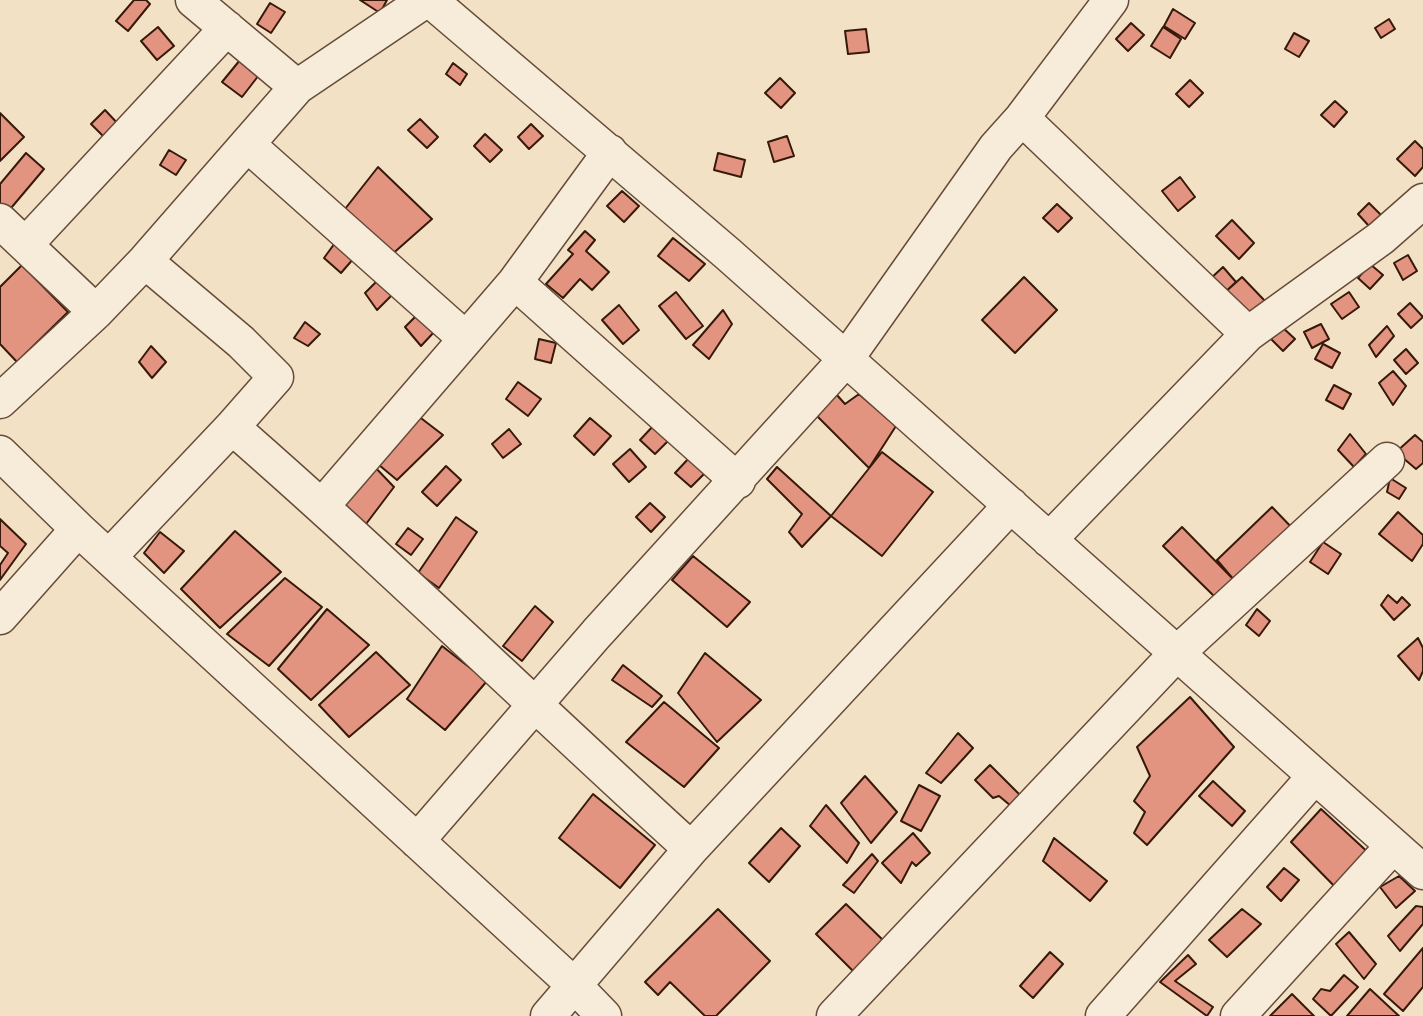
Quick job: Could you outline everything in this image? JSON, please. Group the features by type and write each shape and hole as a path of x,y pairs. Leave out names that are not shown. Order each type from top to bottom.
{"street":[{"path":"193,0 297,87"},
{"path":"0,401 96,312 145,261 297,87 428,0 610,152 1423,872"},
{"path":"417,841 846,359 996,147 1022,118 1111,0"},
{"path":"26,244 227,28"},
{"path":"1022,118 1248,334"},
{"path":"247,144 466,339"},
{"path":"322,506 515,282 610,152"},
{"path":"1049,540 1248,334 1381,238 1423,201"},
{"path":"0,221 96,312"},
{"path":"109,557 276,377 241,342 145,261"},
{"path":"515,282 738,481"},
{"path":"232,427 322,506 691,849"},
{"path":"0,453 78,529 604,1016"},
{"path":"834,1016 1177,653 1387,460"},
{"path":"548,1016 691,849 1011,505"},
{"path":"0,617 78,529"},
{"path":"1103,1016 1315,776"},
{"path":"1238,1016 1393,846"}],"building":[{"path":"134,0 146,0 150,4 128,31 116,21"},
{"path":"360,0 387,0 380,13"},
{"path":"270,3 285,12 271,33 257,24"},
{"path":"1173,9 1195,23 1185,39 1164,26"},
{"path":"1389,19 1395,29 1381,38 1375,28"},
{"path":"1131,23 1144,35 1128,51 1116,39"},
{"path":"158,27 174,46 157,60 141,41"},
{"path":"1163,27 1181,39 1170,58 1151,46"},
{"path":"866,29 869,52 848,54 845,31"},
{"path":"1294,33 1309,41 1299,57 1285,49"},
{"path":"240,60 259,75 242,97 222,82"},
{"path":"453,63 467,74 460,85 446,74"},
{"path":"780,78 795,93 781,108 765,93"},
{"path":"1190,80 1203,93 1189,107 1176,94"},
{"path":"1335,101 1347,112 1334,127 1321,115"},
{"path":"105,110 120,126 107,140 91,124"},
{"path":"0,113 24,137 0,161"},
{"path":"420,119 438,137 427,148 408,130"},
{"path":"531,124 543,136 529,149 518,137"},
{"path":"485,134 502,150 490,162 474,146"},
{"path":"787,136 794,156 774,162 768,142"},
{"path":"1415,141 1423,149 1423,167 1415,176 1397,159"},
{"path":"169,150 186,160 176,175 160,165"},
{"path":"26,153 44,169 6,214 0,209 0,184"},
{"path":"718,153 745,160 741,177 714,170"},
{"path":"378,167 432,219 389,257 345,209"},
{"path":"1180,177 1195,197 1178,211 1162,191"},
{"path":"622,191 639,206 624,222 607,206"},
{"path":"1369,203 1390,224 1378,236 1358,214"},
{"path":"1057,204 1072,218 1058,232 1043,218"},
{"path":"1232,220 1254,243 1239,259 1216,236"},
{"path":"585,231 595,240 586,251 609,272 592,290 580,279 563,298 546,284 573,254 568,250"},
{"path":"340,236 361,250 341,273 324,258"},
{"path":"673,238 705,264 689,281 658,256"},
{"path":"1408,255 1417,271 1403,280 1394,263"},
{"path":"1370,264 1383,275 1370,289 1358,278"},
{"path":"22,265 68,312 17,362 0,344 0,287"},
{"path":"1223,267 1236,282 1222,295 1209,280"},
{"path":"1024,277 1057,310 1015,353 982,320"},
{"path":"1242,277 1265,301 1244,320 1222,295"},
{"path":"379,279 395,292 377,310 365,293"},
{"path":"676,292 703,326 686,339 659,306"},
{"path":"1349,292 1359,307 1342,319 1331,304"},
{"path":"1410,303 1423,317 1411,328 1398,314"},
{"path":"619,305 639,330 623,344 602,320"},
{"path":"723,310 732,324 709,359 693,345"},
{"path":"419,313 435,331 421,346 405,327"},
{"path":"305,322 320,334 308,346 294,338"},
{"path":"1321,324 1329,339 1312,348 1304,332"},
{"path":"1281,326 1295,339 1283,351 1270,338"},
{"path":"1387,326 1394,336 1376,357 1369,345"},
{"path":"539,339 556,343 551,363 535,359"},
{"path":"1323,344 1340,353 1332,368 1315,359"},
{"path":"151,346 166,362 152,378 139,362"},
{"path":"1406,349 1418,363 1406,374 1394,360"},
{"path":"1393,371 1406,386 1393,405 1379,383"},
{"path":"518,382 541,399 528,416 506,399"},
{"path":"1334,385 1351,394 1343,409 1326,400"},
{"path":"836,394 845,404 859,394 896,426 869,468 816,415"},
{"path":"413,412 443,435 397,480 373,460"},
{"path":"590,418 611,436 594,455 574,436"},
{"path":"654,425 669,440 655,454 640,440"},
{"path":"509,429 521,444 503,458 492,444"},
{"path":"1350,434 1366,454 1354,467 1338,450"},
{"path":"1415,435 1423,442 1423,463 1416,469 1396,452"},
{"path":"630,449 646,467 629,482 613,464"},
{"path":"882,452 933,492 882,556 831,516"},
{"path":"689,458 705,473 691,487 675,473"},
{"path":"371,463 394,487 363,528 336,505"},
{"path":"446,466 461,480 437,506 422,492"},
{"path":"777,467 831,516 802,547 789,532 802,514 767,479"},
{"path":"1390,478 1406,488 1399,499 1387,492"},
{"path":"650,503 665,517 651,532 636,517"},
{"path":"1272,507 1297,533 1234,580 1217,560"},
{"path":"1398,512 1423,535 1423,544 1412,561 1379,534"},
{"path":"456,517 477,532 439,588 418,573"},
{"path":"0,519 26,544 0,580 0,565 8,553 0,546"},
{"path":"1182,527 1234,580 1216,598 1163,546"},
{"path":"408,528 423,539 411,555 396,544"},
{"path":"235,531 281,572 220,628 181,589"},
{"path":"160,532 184,551 164,573 144,553"},
{"path":"1323,542 1341,554 1328,574 1310,562"},
{"path":"693,556 750,602 727,627 672,580"},
{"path":"285,578 322,607 269,666 227,634"},
{"path":"1388,595 1397,603 1402,597 1410,605 1394,620 1381,605"},
{"path":"535,606 553,622 522,661 503,646"},
{"path":"327,609 369,645 311,700 278,669"},
{"path":"1257,609 1270,621 1259,636 1246,625"},
{"path":"1418,638 1423,648 1423,671 1419,680 1398,656"},
{"path":"442,646 487,681 445,730 407,699"},
{"path":"376,652 410,685 349,737 319,705"},
{"path":"705,653 761,700 717,742 678,693"},
{"path":"623,665 662,696 652,707 612,680"},
{"path":"1190,697 1234,747 1147,845 1134,833 1145,812 1134,801 1150,776 1137,747"},
{"path":"664,702 719,748 684,787 626,742"},
{"path":"958,733 973,748 941,783 926,773"},
{"path":"990,765 1021,796 1011,806 999,796 993,798 975,780"},
{"path":"865,776 897,812 871,843 841,803"},
{"path":"1213,781 1245,811 1232,826 1199,796"},
{"path":"919,785 940,796 921,831 901,821"},
{"path":"593,794 655,845 620,888 559,838"},
{"path":"826,805 859,843 847,863 810,826"},
{"path":"1321,809 1372,856 1341,893 1291,842"},
{"path":"781,828 800,846 769,882 749,863"},
{"path":"913,833 930,853 916,866 912,862 901,883 882,863"},
{"path":"1054,838 1107,881 1090,901 1043,861"},
{"path":"872,854 878,861 854,893 843,885"},
{"path":"1284,868 1299,880 1281,901 1267,887"},
{"path":"1399,876 1415,891 1396,908 1380,887"},
{"path":"846,904 888,945 858,976 816,934"},
{"path":"1416,906 1423,907 1423,924 1400,951 1388,936"},
{"path":"718,909 770,961 716,1016 705,1016 670,982 658,995 645,982"},
{"path":"1242,909 1261,924 1227,957 1209,940"},
{"path":"1349,932 1376,964 1364,979 1336,944"},
{"path":"1423,948 1423,987 1403,1011 1384,994"},
{"path":"1050,952 1063,964 1033,998 1020,986"},
{"path":"1188,955 1196,964 1175,981 1213,1007 1207,1016 1160,982"},
{"path":"1344,975 1358,987 1331,1016 1313,999 1321,989 1330,991"},
{"path":"1370,989 1399,1016 1347,1016"},
{"path":"1292,994 1314,1016 1270,1016"}]}
